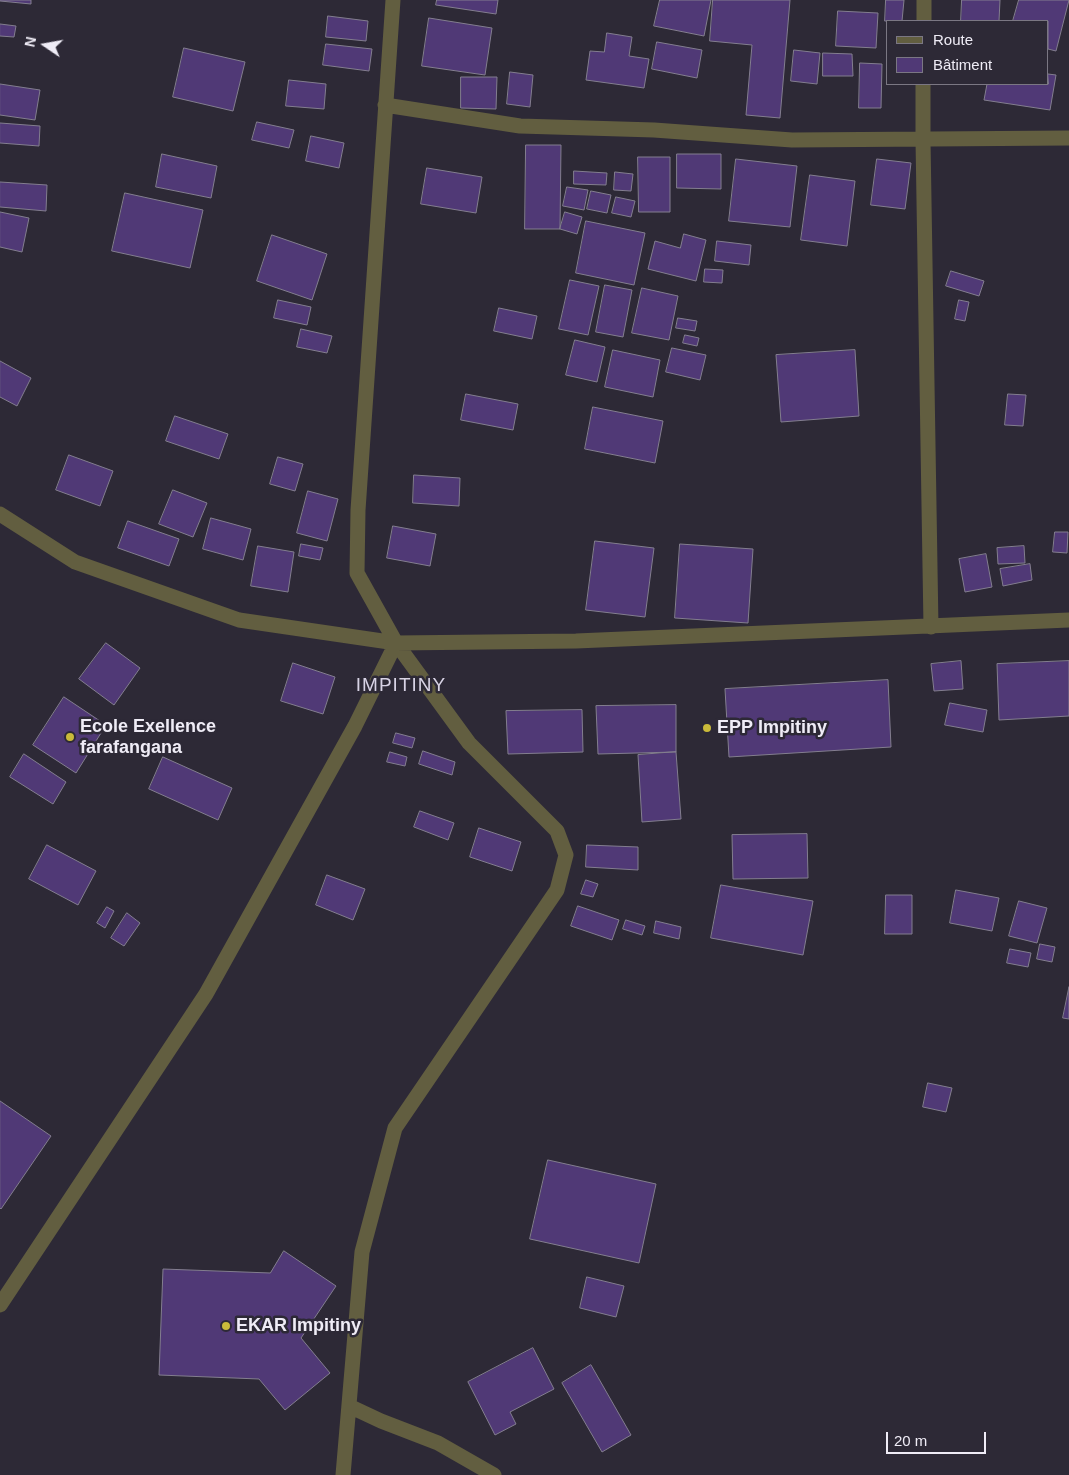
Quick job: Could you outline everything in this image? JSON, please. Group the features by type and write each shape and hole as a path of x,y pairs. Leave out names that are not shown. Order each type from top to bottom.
{"street":[{"path":"343,1475 362,1252 394,1128 557,890 566,855 557,831 469,743 396,643 357,574 358,510 393,0"},
{"path":"924,0 924,20"},
{"path":"923,85 922,140 931,627"},
{"path":"385,105 520,126 654,130 792,140 1069,138"},
{"path":"0,514 75,562 239,620 396,643 576,641 1069,620"},
{"path":"0,1305 206,994 355,726 396,643"},
{"path":"349,1406 381,1421 438,1443 494,1475"}],"building":[{"path":"31,0 31,4 0,1"},
{"path":"437,0 498,0 496,14 436,5"},
{"path":"660,0 711,0 704,36 654,26"},
{"path":"713,0 790,0 780,118 746,115 752,45 710,41"},
{"path":"886,0 904,0 902,20 885,21"},
{"path":"962,0 1000,0 999,20 961,20"},
{"path":"1019,0 1069,0 1056,51 1049,49 1049,20 1013,20"},
{"path":"838,11 878,13 876,48 836,46"},
{"path":"328,16 368,21 366,41 326,37"},
{"path":"429,18 492,28 485,75 422,66"},
{"path":"0,24 16,26 14,37 0,36"},
{"path":"607,33 632,37 629,56 649,59 644,88 586,80 590,51 604,52"},
{"path":"657,42 702,50 697,78 652,69"},
{"path":"326,44 372,49 369,71 323,65"},
{"path":"184,48 245,62 233,111 173,97"},
{"path":"794,50 820,53 817,84 791,81"},
{"path":"823,53 852,54 853,76 823,76"},
{"path":"860,63 882,64 881,108 859,108"},
{"path":"510,72 533,75 530,107 507,104"},
{"path":"1049,74 1056,75 1050,110 984,100 987,85 1049,85"},
{"path":"461,77 497,77 496,109 461,108"},
{"path":"289,80 326,84 324,109 286,106"},
{"path":"0,84 40,90 35,120 0,115"},
{"path":"257,122 294,130 289,148 252,140"},
{"path":"0,123 40,126 39,146 0,143"},
{"path":"311,136 344,143 339,168 306,161"},
{"path":"526,145 561,145 560,229 525,229"},
{"path":"162,154 217,166 211,198 156,187"},
{"path":"677,154 721,154 721,189 677,188"},
{"path":"638,157 670,157 670,212 639,212"},
{"path":"736,159 797,166 790,227 729,221"},
{"path":"877,159 911,163 905,209 871,205"},
{"path":"427,168 482,177 476,213 421,204"},
{"path":"574,171 607,173 606,185 574,184"},
{"path":"615,172 633,174 631,191 614,190"},
{"path":"810,175 855,181 847,246 801,240"},
{"path":"0,182 47,185 46,211 0,207"},
{"path":"567,187 588,190 584,210 563,206"},
{"path":"591,191 611,195 607,213 587,209"},
{"path":"125,193 203,210 190,268 112,251"},
{"path":"616,197 635,201 631,217 612,213"},
{"path":"0,212 29,218 22,252 0,247"},
{"path":"565,212 582,217 577,234 560,229"},
{"path":"586,221 645,233 634,285 576,273"},
{"path":"684,234 706,240 696,281 648,269 655,241 680,248"},
{"path":"272,235 327,254 312,300 257,281"},
{"path":"717,241 751,245 749,265 715,261"},
{"path":"705,269 723,270 722,283 704,282"},
{"path":"951,271 984,281 979,296 946,286"},
{"path":"570,280 599,286 588,335 559,329"},
{"path":"605,285 632,290 623,337 596,332"},
{"path":"642,288 678,296 669,340 632,333"},
{"path":"278,300 311,307 307,325 274,318"},
{"path":"959,300 969,302 965,321 955,319"},
{"path":"499,308 537,316 532,339 494,331"},
{"path":"678,318 697,321 695,331 676,328"},
{"path":"301,329 332,336 327,353 297,347"},
{"path":"685,335 699,338 697,346 683,343"},
{"path":"575,340 605,347 597,382 566,375"},
{"path":"672,348 706,355 700,380 666,372"},
{"path":"613,350 660,360 653,397 605,387"},
{"path":"855,350 859,416 781,422 776,355"},
{"path":"0,361 31,378 17,406 0,397"},
{"path":"466,394 518,404 513,430 461,420"},
{"path":"1008,394 1026,395 1023,426 1005,425"},
{"path":"593,407 663,421 655,463 585,449"},
{"path":"175,416 228,434 219,459 166,441"},
{"path":"69,455 113,471 100,506 56,490"},
{"path":"278,457 303,464 295,491 270,484"},
{"path":"414,475 460,478 459,506 413,503"},
{"path":"173,490 207,503 193,537 159,524"},
{"path":"308,491 338,499 327,541 297,533"},
{"path":"211,518 251,529 243,560 203,549"},
{"path":"128,521 179,539 169,566 118,548"},
{"path":"393,526 436,534 430,566 387,558"},
{"path":"1055,532 1068,532 1067,553 1053,552"},
{"path":"595,541 654,548 645,617 586,610"},
{"path":"301,544 323,548 320,560 299,556"},
{"path":"680,544 753,549 748,623 675,618"},
{"path":"258,546 294,552 288,592 251,586"},
{"path":"1024,546 1025,563 998,564 997,548"},
{"path":"986,554 992,587 965,592 959,559"},
{"path":"1030,564 1032,580 1003,586 1000,569"},
{"path":"106,643 140,668 114,705 79,679"},
{"path":"961,661 963,689 934,691 931,664"},
{"path":"1069,661 1069,716 999,720 997,664"},
{"path":"293,663 335,677 323,714 281,701"},
{"path":"888,680 891,747 729,757 725,689"},
{"path":"64,697 106,725 76,773 33,745"},
{"path":"950,703 987,710 983,732 945,725"},
{"path":"676,705 676,752 598,754 596,706"},
{"path":"582,710 583,752 508,754 506,711"},
{"path":"396,733 415,738 412,748 393,743"},
{"path":"423,751 455,762 452,775 419,764"},
{"path":"390,752 407,757 405,766 387,762"},
{"path":"676,752 681,819 642,822 638,755"},
{"path":"24,754 66,782 53,804 10,777"},
{"path":"163,757 232,788 218,820 149,789"},
{"path":"420,811 454,823 448,840 414,827"},
{"path":"479,828 521,842 512,871 470,857"},
{"path":"807,834 808,878 733,879 732,835"},
{"path":"47,845 96,871 78,905 29,879"},
{"path":"587,845 638,847 638,870 586,867"},
{"path":"327,875 365,889 353,920 316,905"},
{"path":"586,880 598,884 593,897 581,894"},
{"path":"721,885 813,901 803,955 711,938"},
{"path":"956,890 999,898 992,931 950,923"},
{"path":"886,895 912,895 912,934 885,934"},
{"path":"1019,901 1047,908 1037,943 1009,936"},
{"path":"578,906 619,920 612,940 571,926"},
{"path":"107,907 114,911 105,928 97,923"},
{"path":"127,913 140,923 124,946 111,938"},
{"path":"626,920 645,926 642,935 623,929"},
{"path":"656,921 681,927 679,939 654,933"},
{"path":"1040,944 1055,947 1052,962 1037,959"},
{"path":"1010,949 1031,953 1028,967 1007,963"},
{"path":"1069,987 1069,1019 1063,1018"},
{"path":"928,1083 952,1088 946,1112 923,1107"},
{"path":"0,1101 51,1136 1,1209 0,1208"},
{"path":"548,1160 656,1184 639,1263 530,1239"},
{"path":"284,1251 336,1286 301,1338 330,1373 285,1410 259,1379 159,1375 163,1269 270,1273"},
{"path":"587,1277 624,1286 616,1317 580,1308"},
{"path":"533,1348 554,1389 510,1412 516,1424 495,1435 468,1382"},
{"path":"591,1365 631,1435 602,1452 562,1383"}],"place":[{"name":"EPP Impitiny","path":"707,728"},
{"name":"Ecole Exellence farafangana","path":"70,737"},
{"name":"EKAR Impitiny","path":"226,1326"}],"district":[{"name":"IMPITINY","path":"401,686"}]}
